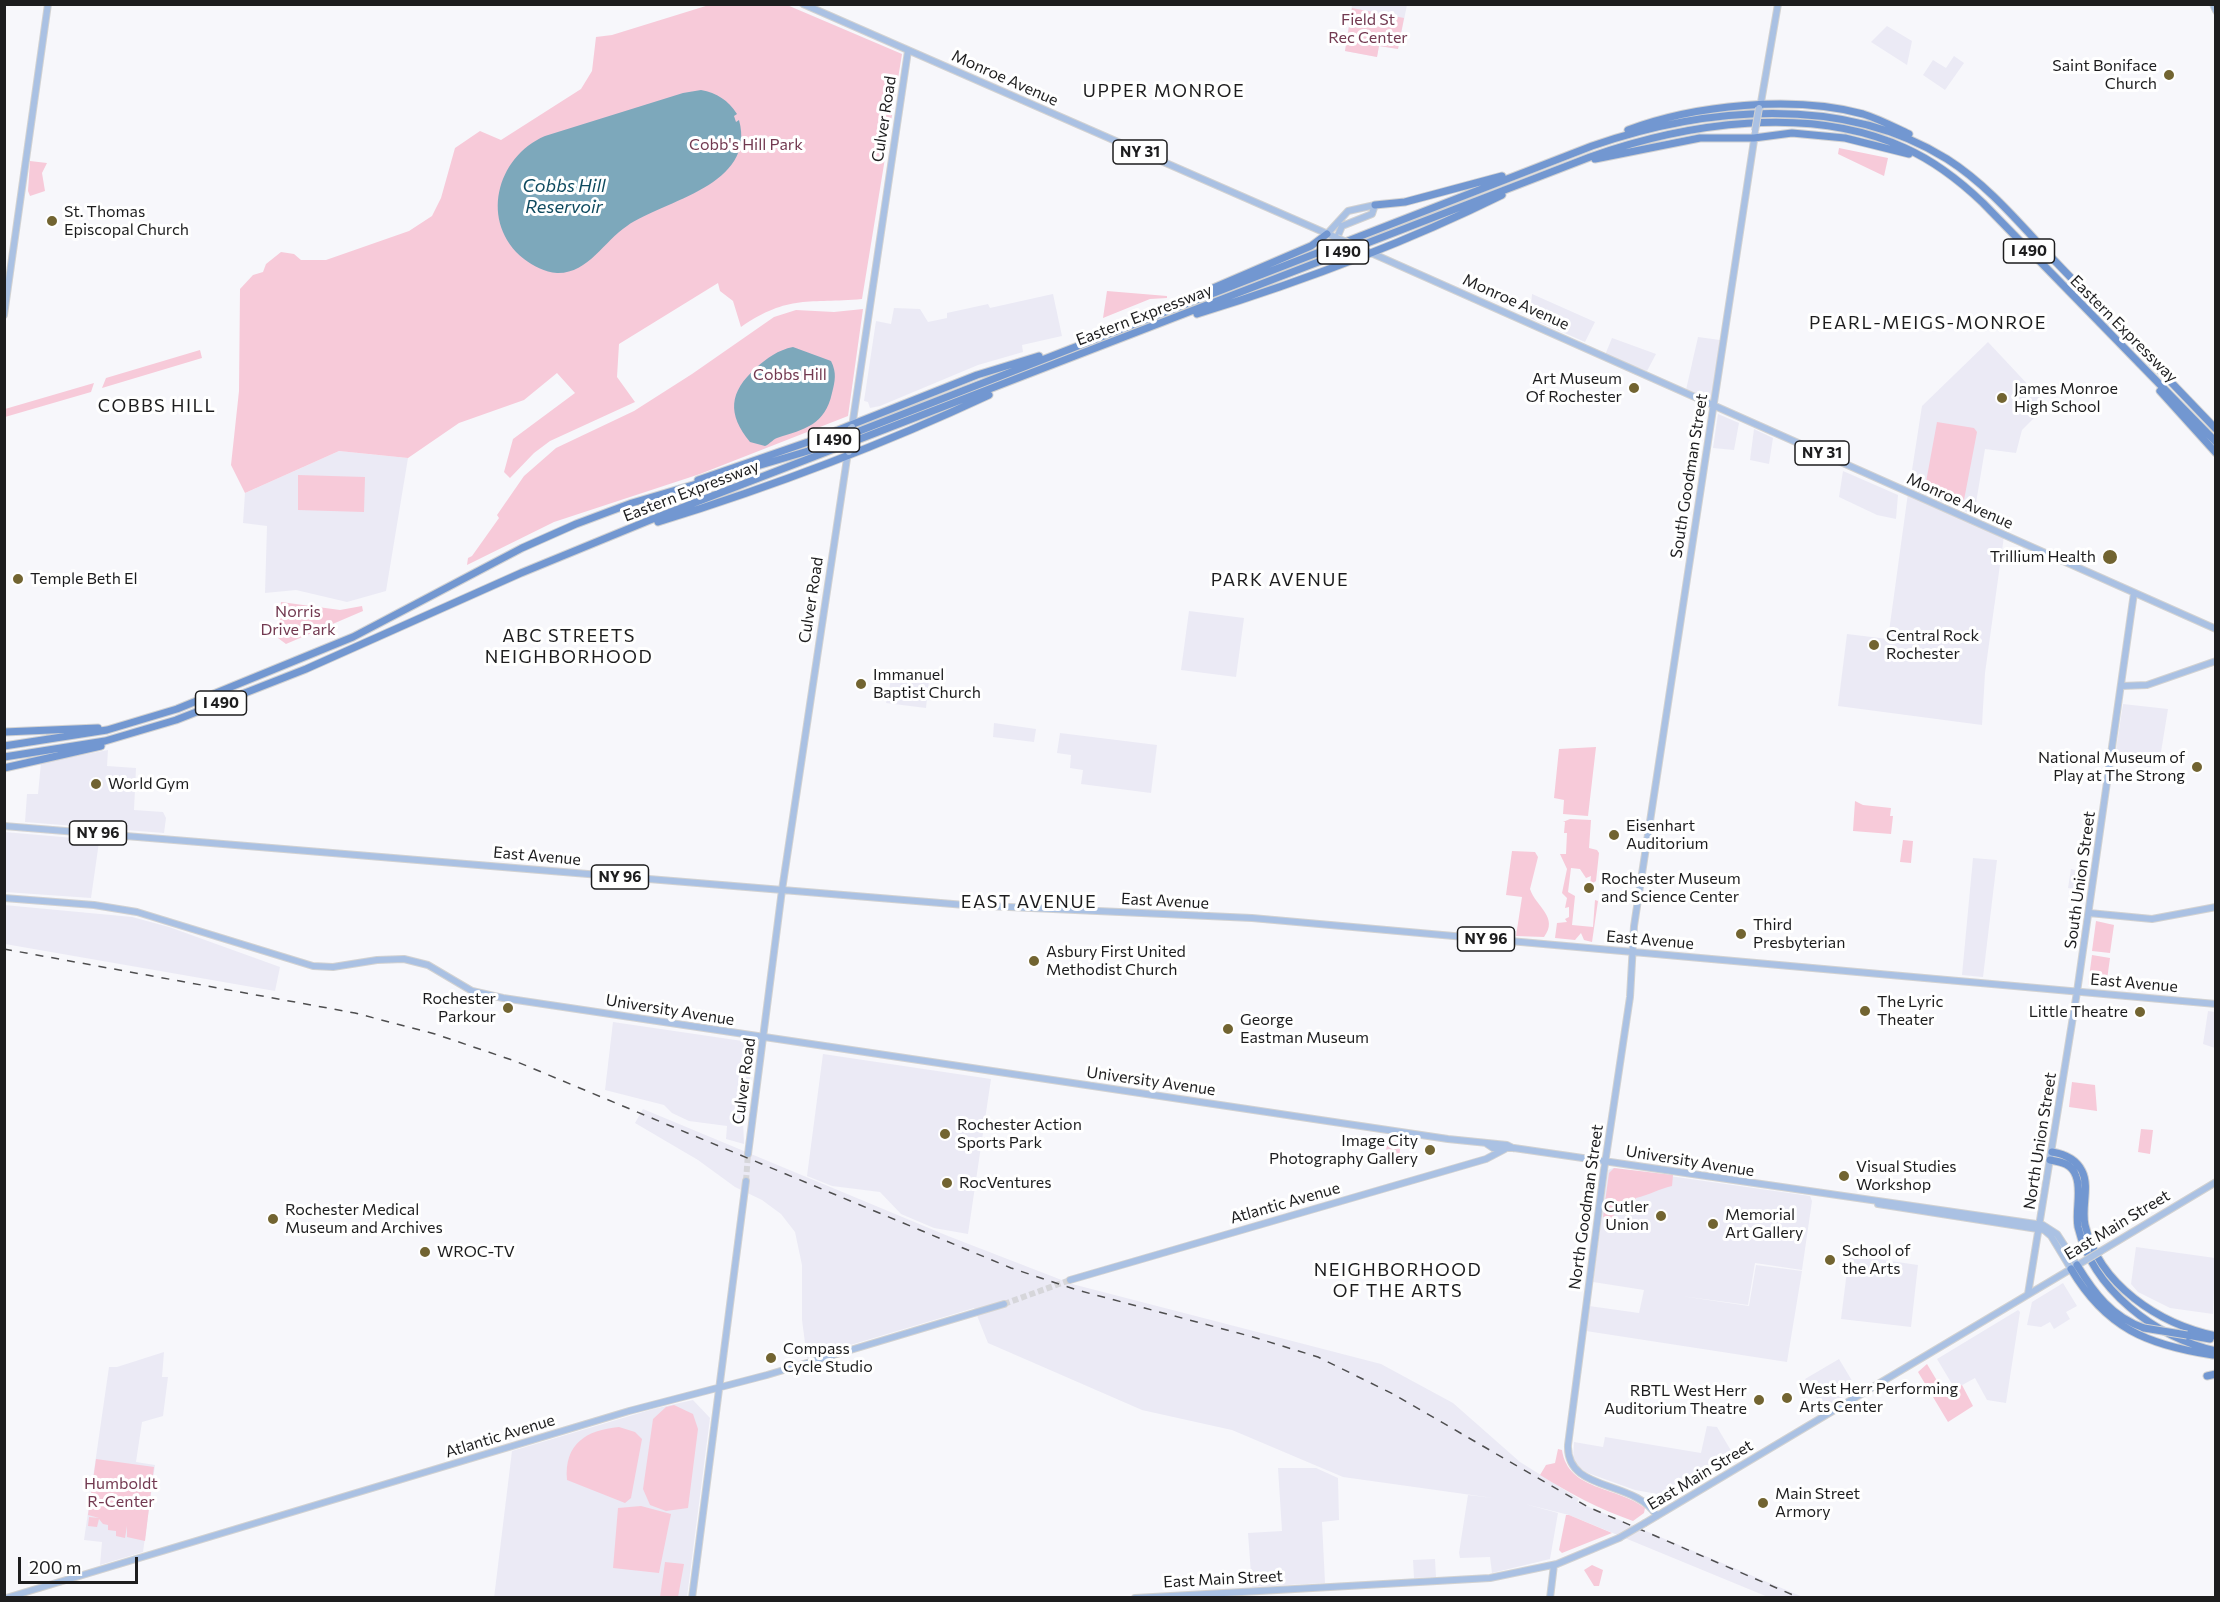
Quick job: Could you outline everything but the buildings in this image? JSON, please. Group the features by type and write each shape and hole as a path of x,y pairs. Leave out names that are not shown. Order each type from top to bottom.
{"highway":[{"path":"1585,148 1672,116 1760,107 1818,108 1862,114 1911,136 1949,160"},
{"name":"Eastern Expressway","path":"4,746 85,735 128,725 177,709 319,652 379,624 542,539 639,501 787,458 1585,148 1634,133 1692,121 1736,116 1787,115 1832,118 1875,127 1910,139 1949,160 1994,198 2215,428"},
{"name":"Eastern Expressway","path":"4,757 91,744 148,730 292,675 603,539 1569,164 1625,145 1711,128 1770,124 1821,127 1864,134 1906,148 1938,167 1983,203 2216,442"},
{"path":"1569,164 1700,138 1792,133 1834,136 1898,150 1938,167"},
{"path":"1376,205 1405,202 1537,167"},
{"path":"1144,330 1266,292 1459,216 1542,175"},
{"path":"1164,312 1250,270 1313,245 1327,234"},
{"path":"2115,340 2216,453"},
{"path":"639,501 853,425 976,375 1082,344"},
{"path":"603,539 750,493 939,418 1048,367"},
{"path":"4,732 72,730 128,725"},
{"path":"4,768 82,752 148,730"},
{"path":"2051,1156 2071,1158 2082,1171 2085,1182 2083,1215 2087,1233 2103,1263 2120,1285 2160,1316 2216,1338"},
{"path":"2051,1156 2067,1164 2075,1174 2080,1234 2094,1263 2112,1288 2133,1309 2163,1331 2216,1353"},
{"path":"2074,1267 2107,1306 2127,1321 2144,1328 2216,1338"},
{"path":"2074,1267 2085,1291 2098,1306 2131,1332 2165,1346 2216,1353"},
{"path":"2207,1376 2216,1374"}],"main road":[{"path":"4,315 48,4"},
{"name":"Monroe Avenue","path":"803,4 1368,251 2216,629"},
{"name":"South Goodman Street","path":"1632,952 1755,135 1778,4"},
{"path":"2212,4 2216,11"},
{"name":"Culver Road","path":"748,1154 782,890 908,51"},
{"path":"1327,234 1350,210 1376,205"},
{"path":"1337,238 1344,224 1370,214 1376,205"},
{"name":"South Union Street","path":"2077,992 2134,593"},
{"path":"2122,686 2147,685 2216,661"},
{"name":"East Avenue","path":"4,826 965,905 1252,918 2216,1004"},
{"name":"University Avenue","path":"4,898 94,905 137,912 313,966 333,967 385,959 415,961 484,995 764,1038 1487,1144 1507,1145 1514,1148 1863,1201 1887,1202 2040,1227"},
{"path":"2089,913 2152,919 2216,907"},
{"name":"North Goodman Street","path":"1632,952 1630,997 1605,1162 1568,1445 1571,1466 1581,1475 1646,1501 1657,1516"},
{"name":"North Union Street","path":"2028,1294 2077,992"},
{"name":"University Avenue","path":"1487,1144 1506,1149 1514,1148"},
{"name":"Atlantic Avenue","path":"1070,1280 1486,1159 1506,1149"},
{"path":"692,1598 746,1181"},
{"name":"East Main Street","path":"1135,1598 1478,1580 1554,1565 1619,1538 1645,1523 2216,1182"},
{"path":"2040,1227 2055,1232 2074,1267"},
{"name":"Atlantic Avenue","path":"6,1598 629,1411 719,1388 1004,1304"},
{"path":"1550,1598 1554,1565"}],"shaded area":[{"name":"Field St Rec Center","path":"1352,5 1407,5 1398,49 1379,46 1377,57 1345,51"},
{"path":"1887,26 1912,41 1907,65 1871,42"},
{"path":"1954,56 1964,63 1945,90 1923,75 1933,60 1946,68"},
{"path":"1053,294 1062,336 1022,345 1023,352 978,365 880,406 870,408 868,402 864,401 876,321 891,324 894,308 920,309 928,322 947,318 947,313 988,304 990,308"},
{"path":"1532,294 1595,322 1585,342 1530,318"},
{"path":"1698,337 1720,340 1712,400 1686,390"},
{"path":"1612,338 1656,354 1647,371 1605,355"},
{"path":"1988,342 2047,405 2022,430 2016,453 1985,449 1974,515 1913,489 1910,483 1922,406"},
{"path":"1718,414 1739,423 1734,450 1713,448"},
{"path":"1754,429 1773,438 1769,464 1750,460"},
{"path":"339,451 408,458 386,591 347,602 296,590 265,593 267,526 243,523 245,493"},
{"path":"1843,471 1898,495 1896,519 1877,515 1839,497"},
{"path":"1908,493 2004,536 1985,673 1982,725 1838,706 1847,634 1888,639"},
{"path":"1189,611 1244,618 1236,677 1181,670"},
{"path":"892,675 929,680 926,708 886,703"},
{"path":"2123,704 2168,709 2161,752 2150,768 2138,762 2120,761 2115,756"},
{"path":"994,723 1036,729 1034,742 993,737"},
{"path":"1060,733 1157,745 1151,793 1081,784 1083,770 1070,768 1071,755 1057,753"},
{"path":"108,750 107,766 136,768 134,810 163,812 166,818 164,833 25,822 27,794 38,794 41,763"},
{"path":"4,832 97,840 99,842 91,898 5,892"},
{"path":"1973,858 1997,860 1983,977 1962,975"},
{"path":"2071,869 2087,873 2084,890 2068,888"},
{"path":"4,905 132,917 169,927 280,967 275,991 5,944"},
{"path":"2208,1011 2215,1012 2215,1048 2203,1044"},
{"path":"613,1022 756,1043 743,1119 744,1144 726,1139 727,1126 689,1121 672,1113 664,1105 605,1090"},
{"path":"823,1054 991,1079 968,1234 934,1228 901,1214 880,1192 832,1186 807,1176"},
{"path":"643,1109 948,1236 1072,1284 1381,1364 1453,1403 1520,1462 1579,1499 1577,1502 1803,1597 1768,1597 1569,1515 1525,1504 1558,1513 1550,1559 1492,1573 1490,1557 1460,1558 1459,1553 1468,1495 1493,1498 1343,1477 1232,1430 1142,1410 988,1343 974,1308 807,1358 802,1320 802,1265 795,1232 781,1214 762,1200 735,1187 698,1160 635,1123"},
{"path":"1613,1168 1810,1196 1812,1201 1802,1270 1755,1263 1748,1305 1681,1296 1749,1306 1756,1265 1802,1271 1787,1362 1586,1331 1589,1306 1639,1313 1644,1290 1593,1282 1608,1170"},
{"path":"2136,1247 2215,1258 2213,1314 2170,1308 2138,1292 2131,1284"},
{"path":"1849,1255 1918,1265 1911,1327 1841,1319"},
{"path":"2063,1283 2077,1306 2066,1312 2070,1319 2054,1329 2050,1322 2041,1327 2027,1325 2032,1302"},
{"path":"2018,1310 2020,1312 2006,1403 1987,1400 1975,1378 1955,1389 1937,1359"},
{"path":"164,1352 162,1377 168,1377 163,1416 142,1422 136,1462 155,1465 143,1552 100,1565 102,1542 84,1540 109,1367 117,1367"},
{"path":"1839,1359 1857,1389 1823,1408 1805,1379"},
{"path":"693,1400 710,1418 687,1597 494,1598 512,1451 653,1409"},
{"path":"1707,1426 1717,1427 1736,1459 1674,1497 1635,1490 1585,1472 1573,1461 1574,1442 1603,1447 1605,1437 1701,1453"},
{"path":"1278,1468 1316,1468 1338,1478 1339,1520 1322,1522 1325,1583 1252,1587 1248,1533 1282,1531"},
{"path":"1435,1559 1436,1577 1414,1578 1413,1560"}],"green space":[{"name":"Cobb's Hill Park","path":"709,5 787,5 902,54 862,299 800,302 786,305 773,309 741,327 733,301 720,291 718,283 619,344 617,377 635,402 550,441 534,453 510,478 504,472 513,439 575,393 557,373 524,400 459,423 408,458 339,451 245,493 231,465 239,391 240,289 253,275 263,272 266,264 281,252 294,254 301,260 326,260 409,231 432,216 441,198 455,148 480,131 501,140 581,89 592,71 596,37 612,35"},
{"name":"Field St Rec Center","path":"1352,8 1404,18 1398,49 1379,46 1377,57 1345,51"},
{"path":"1839,148 1888,158 1884,176 1838,154"},
{"path":"30,161 47,163 42,173 45,191 30,196 28,191"},
{"path":"1107,291 1167,296 1167,298 1150,299 1103,318"},
{"name":"Cobbs Hill","path":"863,309 848,416 700,474 554,522 467,565 468,558 472,556 499,518 497,515 524,476 556,448 634,411 774,317 796,310 834,312"},
{"path":"200,350 202,358 102,388 106,378"},
{"path":"94,383 91,392 5,417 5,409"},
{"path":"1937,422 1974,428 1977,432 1964,500 1924,493"},
{"path":"298,475 365,477 364,512 298,510"},
{"name":"Norris Drive Park","path":"281,602 340,610 362,606 363,611 286,644 278,638"},
{"path":"1596,747 1588,816 1563,814 1564,800 1554,798 1559,749"},
{"path":"1855,801 1863,805 1891,808 1890,816 1893,816 1891,834 1853,831"},
{"path":"1570,819 1591,820 1589,848 1599,853 1596,881 1590,885 1591,876 1586,878 1580,869 1571,868 1568,892 1575,896 1572,925 1593,927 1595,900 1598,901 1592,942 1584,940 1581,933 1575,940 1555,938 1557,923 1567,922 1565,919 1569,917 1569,907 1565,908 1567,898 1562,893 1567,869 1560,854 1566,854 1567,833 1564,833 1565,822 1563,822"},
{"path":"1903,840 1913,841 1911,863 1900,862"},
{"path":"1512,851 1535,852 1538,857 1530,889 1548,918 1548,930 1544,937 1516,936 1522,897 1506,895"},
{"path":"2096,921 2114,925 2110,953 2092,951"},
{"path":"2092,955 2110,958 2106,987 2088,985"},
{"path":"2072,1082 2095,1085 2097,1111 2069,1107"},
{"path":"2141,1129 2153,1130 2150,1154 2138,1152"},
{"path":"1387,1140 1401,1142 1398,1166 1385,1164"},
{"path":"1614,1168 1673,1175 1672,1186 1636,1198 1632,1205 1616,1203 1613,1219 1603,1217 1609,1173"},
{"path":"1927,1364 1945,1394 1962,1385 1973,1406 1948,1422 1918,1372"},
{"path":"674,1405 693,1414 698,1429 688,1508 666,1511 650,1505 643,1489 653,1419 666,1407"},
{"path":"619,1427 635,1432 642,1439 631,1498 625,1503 567,1480 569,1457 573,1448 597,1431"},
{"path":"1558,1449 1562,1450 1566,1463 1574,1473 1584,1481 1634,1501 1645,1508 1644,1513 1633,1521 1585,1501 1540,1475 1546,1465 1555,1463"},
{"name":"Humboldt R-Center","path":"96,1459 154,1467 145,1541 127,1537 127,1526 125,1538 116,1536 116,1531 108,1530 108,1525 103,1524 99,1519 97,1527 88,1526 89,1517 99,1518 88,1515"},
{"path":"641,1506 671,1514 659,1573 613,1568 618,1508"},
{"path":"1566,1515 1612,1533 1562,1553 1559,1550"},
{"path":"665,1562 684,1564 678,1597 660,1597"},
{"path":"1592,1565 1603,1570 1599,1586 1594,1586 1584,1570"}],"water":[{"name":"Cobbs Hill Reservoir","path":"701,90 717,95 726,101 737,114 734,116 736,122 739,120 741,142 734,161 721,176 704,188 627,226 587,263 568,272 557,273 539,268 524,259 510,244 501,228 498,210 499,192 505,175 515,159 528,146 545,136 683,93"},
{"path":"793,347 831,361 835,377 829,404 819,419 805,428 777,438 765,446 750,442 737,422 735,413 734,404 740,386 760,364 778,352"}],"tunnel":[{"path":"746,1181 748,1154"},
{"path":"1004,1304 1070,1280"}],"railway":[{"path":"4,949 355,1013 435,1034 515,1061 1011,1268 1077,1290 1253,1337 1318,1357 1393,1394 1588,1507 1800,1598"}],"place":[{"name":"Saint Boniface Church","path":"2169,75"},
{"name":"St. Thomas Episcopal Church","path":"52,221"},
{"name":"Art Museum Of Rochester","path":"1634,388"},
{"name":"James Monroe High School","path":"2002,398"},
{"name":"Trillium Health","path":"2110,557"},
{"name":"Temple Beth El","path":"18,579"},
{"name":"Central Rock Rochester","path":"1874,645"},
{"name":"Immanuel Baptist Church","path":"861,684"},
{"name":"National Museum of Play at The Strong","path":"2197,767"},
{"name":"World Gym","path":"96,784"},
{"name":"Eisenhart Auditorium","path":"1614,835"},
{"name":"Rochester Museum and Science Center","path":"1589,888"},
{"name":"Third Presbyterian","path":"1741,934"},
{"name":"Asbury First United Methodist Church","path":"1034,961"},
{"name":"Rochester Parkour","path":"508,1008"},
{"name":"The Lyric Theater","path":"1865,1011"},
{"name":"Little Theatre","path":"2140,1012"},
{"name":"George Eastman Museum","path":"1228,1029"},
{"name":"Rochester Action Sports Park","path":"945,1134"},
{"name":"Image City Photography Gallery","path":"1430,1150"},
{"name":"Visual Studies Workshop","path":"1844,1176"},
{"name":"RocVentures","path":"947,1183"},
{"name":"Cutler Union","path":"1661,1216"},
{"name":"Rochester Medical Museum and Archives","path":"273,1219"},
{"name":"Memorial Art Gallery","path":"1713,1224"},
{"name":"WROC-TV","path":"425,1252"},
{"name":"School of the Arts","path":"1830,1260"},
{"name":"Compass Cycle Studio","path":"771,1358"},
{"name":"West Herr Performing Arts Center","path":"1787,1398"},
{"name":"RBTL West Herr Auditorium Theatre","path":"1759,1400"},
{"name":"Main Street Armory","path":"1763,1503"}],"district":[{"name":"UPPER MONROE","path":"1164,91"},
{"name":"PEARL-MEIGS-MONROE","path":"1928,323"},
{"name":"COBBS HILL","path":"157,406"},
{"name":"PARK AVENUE","path":"1280,580"},
{"name":"ABC STREETS NEIGHBORHOOD","path":"569,646"},
{"name":"EAST AVENUE","path":"1029,902"},
{"name":"NEIGHBORHOOD OF THE ARTS","path":"1398,1280"}]}
